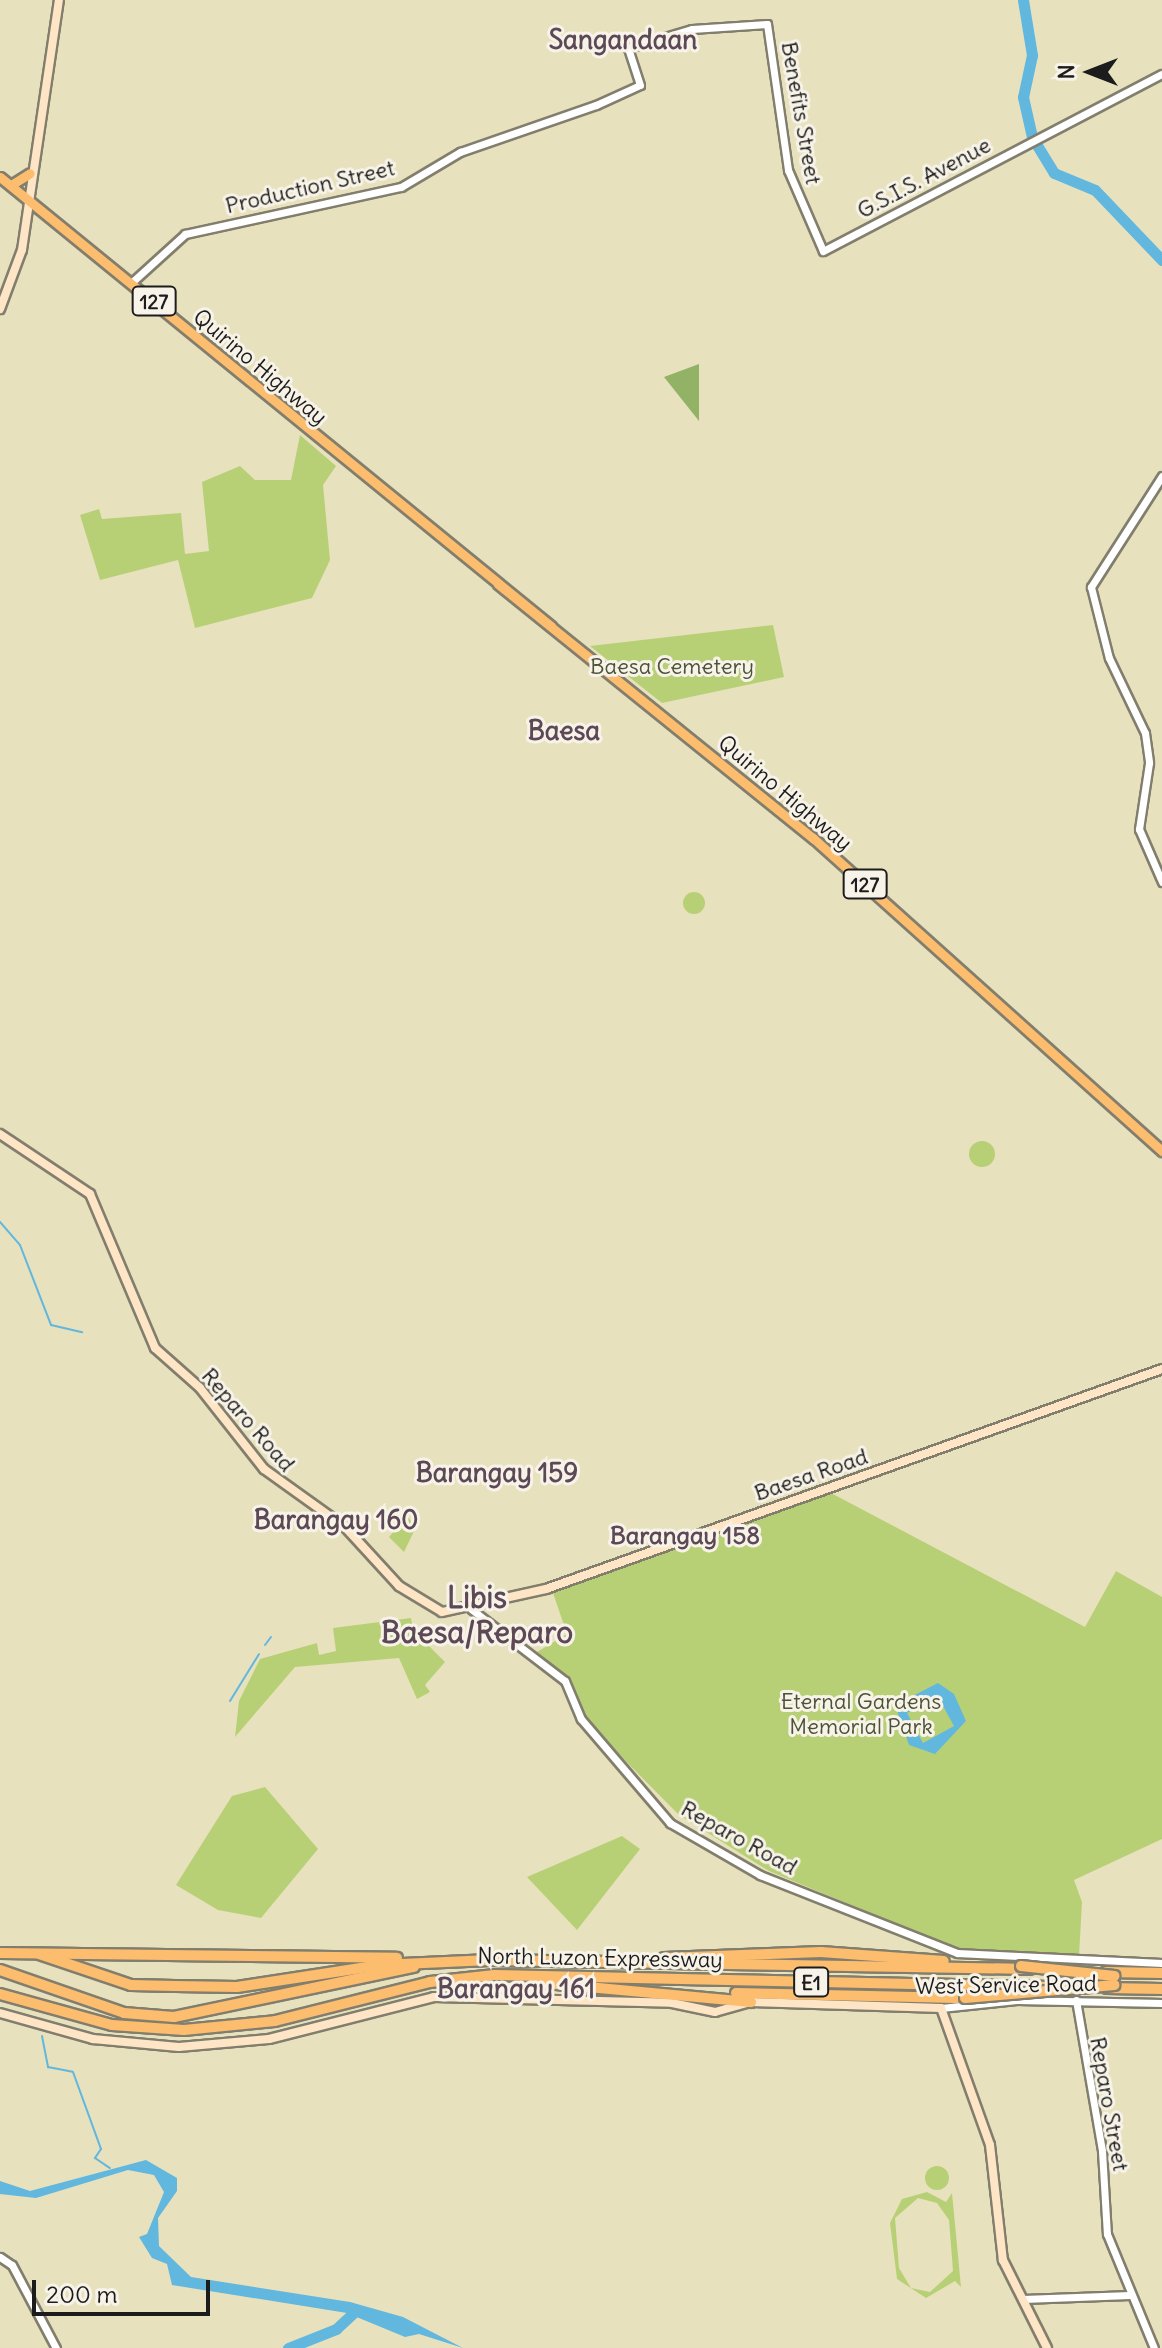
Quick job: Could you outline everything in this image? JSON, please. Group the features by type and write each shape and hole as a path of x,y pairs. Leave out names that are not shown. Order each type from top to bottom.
{"highway":[{"path":"627,1963 707,1953 821,1952 1162,1988"},
{"name":"North Luzon Expressway","path":"0,1953 1162,1975"},
{"name":"North Luzon Expressway","path":"39,1954 131,1985 237,1987 431,1962"},
{"name":"North Luzon Expressway","path":"0,1970 124,2013 174,2017 431,1962"},
{"path":"460,1977 710,1994 760,1992 965,1998 1162,1975"},
{"name":"North Luzon Expressway","path":"0,1994 112,2025 184,2030 275,2021 460,1977 1162,1988"},
{"path":"710,1994 751,2002"}],"main road":[{"path":"0,309 22,250 30,173 59,0"},
{"path":"11,185 30,173"},
{"name":"Quirino Highway","path":"0,177 498,584 558,629 868,886 1162,1151"},
{"name":"Reparo Road","path":"0,1134 90,1194 155,1348 200,1388 276,1481 345,1527 407,1591 442,1612 471,1609"},
{"name":"Baesa Road","path":"471,1609 1162,1369"},
{"name":"West Service Road","path":"0,2013 93,2039 179,2047 260,2040 434,1997 672,2003 715,2012 751,2002 941,2008"},
{"path":"941,2008 984,2124 1003,2260 1047,2348"}],"street":[{"name":"Benefits Street","path":"640,85 628,48 692,29 767,24 788,170 823,251"},
{"name":"G.S.I.S. Avenue","path":"823,251 1162,74"},
{"name":"Production Street","path":"131,283 185,234 401,187 460,152 539,129 640,85"},
{"path":"1162,476 1091,587 1109,658 1145,733 1149,763 1139,829 1162,882"},
{"name":"Reparo Road","path":"471,1609 565,1681 581,1719 670,1823 768,1879 957,1953 1162,1963"},
{"name":"West Service Road","path":"941,2008 1076,2000 1162,2003"},
{"name":"Reparo Street","path":"1076,2000 1102,2151 1107,2234 1154,2348"},
{"path":"0,2257 12,2265 56,2348"},
{"path":"1023,2299 1130,2295"}],"green space":[{"path":"699,364 699,421 664,377"},
{"path":"300,435 336,466 323,485 330,560 312,598 195,628 178,560 100,580 80,515 99,509 102,519 181,513 185,554 209,551 202,482 240,466 255,480 291,480"},
{"name":"Baesa Cemetery","path":"773,625 784,677 662,703 590,646"},
{"path":"694,892 702,895 705,903 702,911 694,914 686,911 683,903 686,895"},
{"path":"982,1141 991,1145 995,1154 991,1163 982,1167 973,1163 969,1154 973,1145"},
{"name":"Eternal Gardens Memorial Park","path":"831,1493 1085,1627 1116,1571 1162,1597 1162,1839 1074,1880 1082,1902 1079,1956 960,1950 769,1871 679,1815 583,1718 567,1681 532,1655 567,1634 552,1590"},
{"path":"407,1516 416,1527 404,1552 389,1537"},
{"path":"411,1618 413,1630 445,1662 425,1685 430,1692 417,1699 399,1658 295,1667 235,1737 239,1701 260,1659 317,1643 319,1655 336,1651 333,1628"},
{"path":"265,1787 318,1849 261,1918 218,1910 176,1885 232,1796"},
{"path":"622,1836 640,1849 577,1930 527,1877"},
{"path":"937,2166 945,2170 949,2178 945,2186 937,2190 929,2186 925,2178 929,2170"},
{"path":"927,2192 946,2202 952,2193 961,2287 955,2281 926,2298 897,2279 890,2223 902,2199","holes":["918,2198 937,2203 949,2220 953,2271 930,2292 911,2288 899,2268 895,2218"]}],"water":[{"path":"938,1683 954,1694 966,1721 935,1754 909,1745 895,1705","holes":["938,1697 954,1726 923,1743 907,1713"]},
{"path":"146,2160 177,2178 177,2191 158,2218 159,2246 191,2277 350,2302 403,2317 463,2348 419,2334 405,2337 347,2313 172,2285 167,2264 152,2258 139,2237 147,2234 164,2192 154,2175 128,2170 36,2198 0,2194 0,2181 30,2191"}],"waterway":[{"path":"1023,0 1032,55 1023,97 1032,137 1054,173 1095,190 1162,260"},
{"path":"0,1222 20,1245 51,1325 82,1332"},
{"path":"265,1645 271,1637"},
{"path":"230,1701 259,1654"},
{"path":"42,2036 48,2067 73,2072 101,2149 95,2158 110,2168"},
{"path":"288,2348 336,2329 354,2312"}],"district":[{"name":"Sangandaan","path":"623,40"},
{"name":"Baesa","path":"564,731"},
{"name":"Barangay 159","path":"497,1473"},
{"name":"Barangay 160","path":"336,1520"},
{"name":"Barangay 158","path":"685,1536"},
{"name":"Libis Baesa/Reparo","path":"477,1614"},
{"name":"Barangay 161","path":"516,1989"}]}
